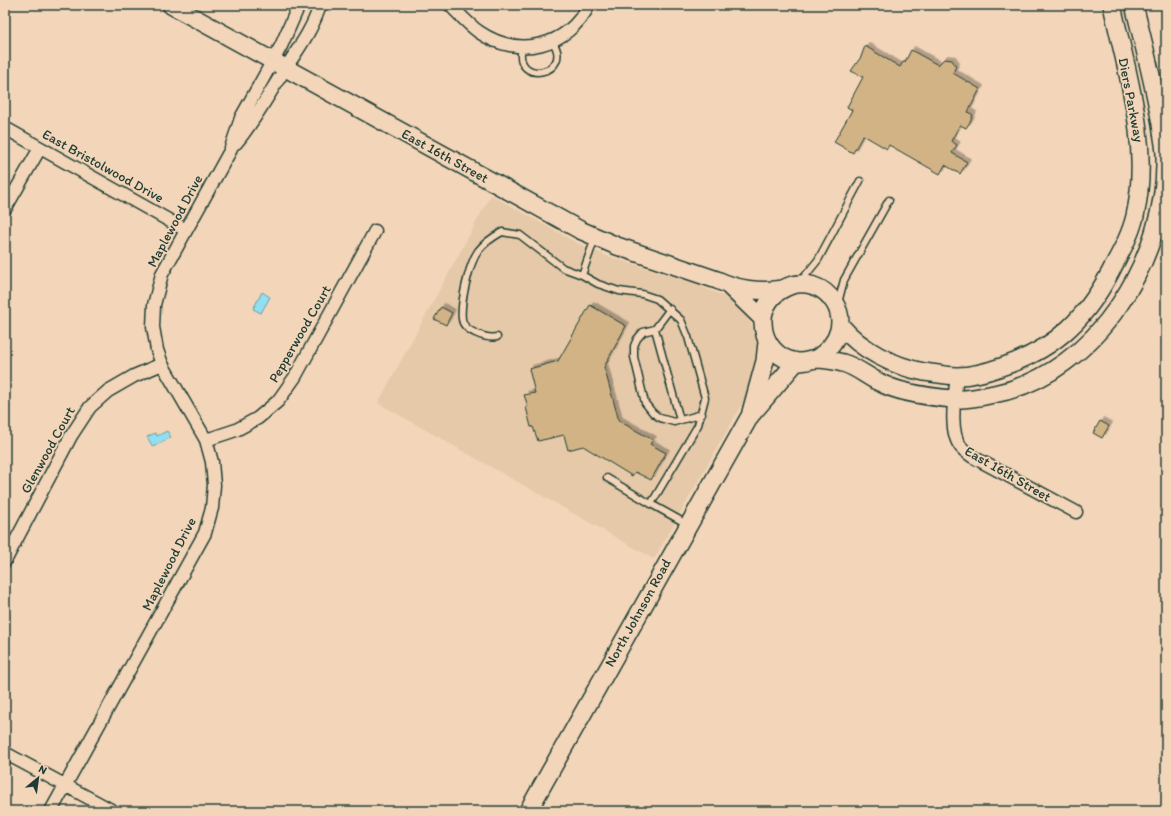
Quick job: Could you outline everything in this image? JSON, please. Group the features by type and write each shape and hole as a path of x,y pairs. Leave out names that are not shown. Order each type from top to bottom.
{"main road":[{"name":"East 16th Street","path":"171,5 538,208 596,237 729,286 768,292 781,289"},
{"name":"Diers Parkway","path":"841,326 850,337 884,359 909,369 957,376 995,369 1023,360 1045,348 1068,331 1085,314 1104,287 1128,239 1140,190 1141,151 1138,125 1112,5"},
{"name":"Diers Parkway","path":"816,359 843,363 858,369 879,382 896,389 955,400 1016,389 1037,380 1077,353 1094,338 1123,299 1151,246 1163,191 1165,155 1158,106 1134,5"},
{"path":"799,284 810,285 824,291 837,306 841,326 837,340 829,351 816,359 796,362 780,355 767,342 763,332 762,319 770,300 781,289 799,284"},
{"name":"East 16th Street","path":"729,286 762,319"},
{"name":"North Johnson Road","path":"750,416 765,361 767,342"},
{"name":"North Johnson Road","path":"528,811 750,416 796,362"}],"street":[{"path":"279,65 281,46 299,5"},
{"path":"279,65 309,32 320,5"},
{"path":"450,5 479,32 499,42 522,47 536,46 552,41 566,34 584,15 589,5"},
{"name":"Maplewood Drive","path":"51,811 205,533 212,508 214,485 212,462 206,440 162,364 157,350 153,327 154,305 162,274 230,150 252,124 279,65"},
{"name":"East Bristolwood Drive","path":"5,128 186,230"},
{"path":"5,209 40,148"},
{"name":"Pepperwood Court","path":"206,440 236,430 258,418 278,401 295,377 375,231"},
{"name":"Glenwood Court","path":"5,561 71,436 90,408 108,391 134,376 162,364"},
{"name":"East 16th Street","path":"957,376 955,400 955,437 961,447 973,457 1076,512"},
{"path":"5,753 113,811"}],"lane":[{"path":"522,47 521,59 523,64 528,69 539,73 545,72 554,64 557,52 552,41"},
{"path":"799,284 818,260 860,182"},
{"path":"837,306 844,280 889,200"},
{"path":"497,337 490,338 476,333 464,325 462,319 465,289 472,262 478,250 490,239 502,232 520,235 564,268 582,275 598,284 657,299 681,320 688,337 705,398 702,414 688,442 672,465 651,504"},
{"path":"582,275 596,237"},
{"path":"670,309 655,329 643,332 636,339 634,346 634,357 645,403 653,414 660,418 674,422 702,414"},
{"path":"655,329 680,420"},
{"path":"607,478 688,524"}],"shaded area":[{"path":"491,195 575,242 607,256 692,282 734,301 750,321 756,336 758,355 749,392 654,559 378,403"}],"water":[{"path":"262,292 270,297 261,313 253,309"},
{"path":"167,431 171,437 153,447 147,437 155,433 157,436"}],"building":[{"path":"865,46 900,67 903,62 905,62 911,50 938,65 944,59 952,60 956,66 953,73 980,89 968,112 973,115 970,122 966,128 960,125 951,141 957,145 952,153 967,162 960,174 945,165 940,174 889,145 887,149 863,135 853,153 834,142 852,110 847,107 863,77 851,71 861,57"},
{"path":"590,305 626,326 604,367 619,421 653,440 650,444 666,453 651,480 635,472 632,476 583,446 568,450 564,435 538,441 533,427 531,427 526,407 528,406 524,395 535,393 529,369 558,361"},
{"path":"441,307 452,313 446,325 434,319"},
{"path":"1100,421 1109,426 1102,438 1093,433"}]}
